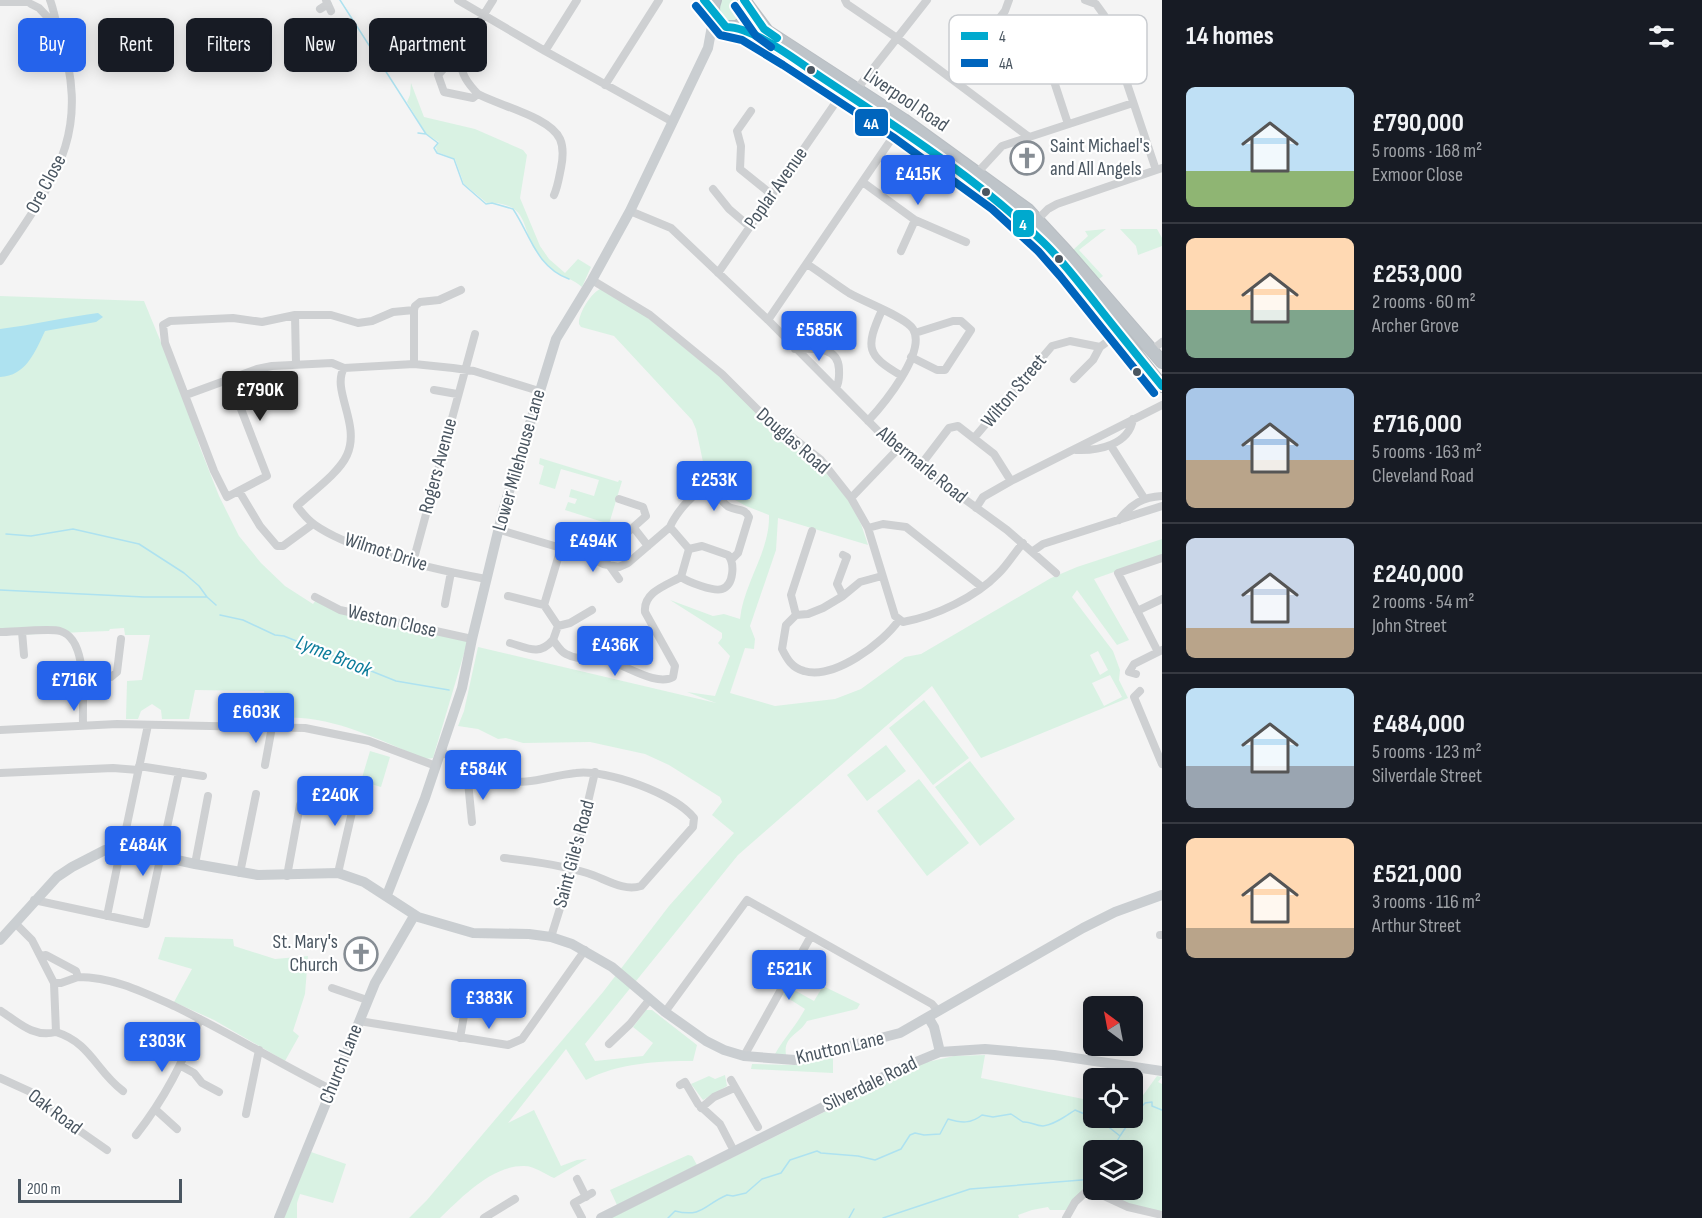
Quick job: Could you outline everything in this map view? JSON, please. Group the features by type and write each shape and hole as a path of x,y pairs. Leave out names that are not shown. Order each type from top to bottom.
{"highway":[{"path":"734,27 745,21 747,17 745,2"},
{"name":"Liverpool Road","path":"745,2 766,32 1032,223"},
{"name":"Liverpool Road","path":"711,6 722,24 751,32 854,93 978,172 1013,198 1032,223 1157,346 1162,362"},
{"path":"1032,223 1057,251 1162,386"}],"main road":[{"name":"Lower Milehouse Lane","path":"708,48 711,6"},
{"name":"Lower Milehouse Lane","path":"387,895 436,766 462,688 503,511 556,339 630,211 708,48 718,37 734,27"},
{"path":"0,940 57,877 105,850 121,848 240,873 287,876 338,873 364,882 387,895 414,916"},
{"name":"Knutton Lane","path":"414,916 473,933 529,934 551,937 599,958 665,1012 706,1041 744,1056 795,1060 891,1037 1083,928 1115,912 1162,895"},
{"name":"Church Lane","path":"281,1217 367,1000 375,982 414,916"},
{"path":"933,1014 940,1052"},
{"name":"Silverdale Road","path":"601,1218 899,1069 940,1052 985,1049 1018,1051 1162,1071"}],"street":[{"path":"1,1 40,4 45,0"},
{"name":"Ore Close","path":"50,0 55,18"},
{"path":"458,0 672,122"},
{"path":"482,18 493,0"},
{"path":"545,51 577,0"},
{"path":"605,85 660,0"},
{"path":"845,0 847,4 949,76"},
{"path":"854,93 927,0"},
{"path":"1002,15 1009,0"},
{"path":"1084,0 1096,4 1104,15"},
{"name":"Ore Close","path":"28,2 39,8 48,18"},
{"name":"Ore Close","path":"0,261 48,189 65,148 72,106 70,72"},
{"path":"441,72 438,75 444,92 472,98 478,94"},
{"path":"464,72 478,94 548,125 557,134 563,146 563,158 554,195"},
{"path":"960,84 1029,137"},
{"path":"1055,84 1068,124"},
{"path":"1032,223 1053,206 1159,169 1127,84"},
{"name":"Poplar Avenue","path":"718,273 836,102 841,96 854,93"},
{"path":"978,172 1002,146 1133,103"},
{"path":"751,111 737,131 741,146 740,169 771,194"},
{"path":"768,320 864,183 899,128"},
{"path":"864,183 915,220 966,242"},
{"path":"713,189 729,209 750,226"},
{"name":"Albermarle Road","path":"630,211 671,228 768,320 897,450 1023,543 1056,573"},
{"path":"901,251 915,220"},
{"path":"807,264 848,292 907,322 915,333 916,340 911,357 902,376 885,403 868,421"},
{"name":"Douglas Road","path":"592,280 650,315 722,374 758,410 820,460 852,498 868,528 895,616 899,620"},
{"path":"414,364 415,306 420,302 439,300 461,290"},
{"path":"229,378 267,476 227,497 164,339 163,325 166,322 233,318 262,321 294,315 331,315 358,322 372,321 393,312 414,310"},
{"path":"882,310 871,334 873,352 878,361 902,376"},
{"path":"294,315 296,364"},
{"path":"911,357 937,369 945,370 971,330 961,321 953,321 915,333"},
{"path":"1074,379 1094,360 1100,347 1119,333"},
{"name":"Rogers Avenue","path":"413,562 475,334"},
{"name":"Wilton Street","path":"974,438 1052,346 1070,341 1100,347"},
{"path":"795,349 825,349 831,352 839,363 839,382 836,388"},
{"path":"186,395 256,369 296,364 332,363 344,368 414,364 465,370 539,391"},
{"name":"Wilmot Drive","path":"344,368 340,382 351,426 351,442 339,466 297,506 304,516 324,531 362,547 451,572 486,579"},
{"path":"434,390 457,394"},
{"path":"976,508 983,497 1162,405"},
{"path":"1075,450 1093,451 1111,446 1132,428 1133,420"},
{"path":"920,466 950,427 958,426 997,457 1011,482"},
{"path":"1111,446 1144,498"},
{"path":"852,498 897,450"},
{"path":"500,530 619,567 628,563 670,527 694,494 705,489 715,492 730,507 748,514 738,553 732,559"},
{"path":"239,491 260,526 277,546 283,546 313,524"},
{"path":"1119,520 1128,507 1144,498 1162,496"},
{"path":"608,537 620,539 646,516 643,507 619,499"},
{"path":"1033,551 1043,544 1162,506"},
{"path":"868,528 883,524 906,527 982,587"},
{"path":"670,527 689,549"},
{"path":"634,528 648,546"},
{"path":"796,615 791,595 812,531"},
{"path":"882,576 860,582 823,608 808,614 796,615 786,625 782,649 790,663 802,671 815,674 854,659 899,620 903,622 921,618 968,598 999,573 1023,543"},
{"path":"681,577 722,590 727,587 733,572 732,559 728,555 702,546 689,549"},
{"path":"544,605 561,548"},
{"path":"553,640 565,654 580,659 599,658 619,664 631,671 661,679 670,678 675,673 675,666 645,612 645,605 653,592 681,577 689,549"},
{"path":"843,555 847,557 837,584 843,596"},
{"path":"1136,674 1129,672 1132,666 1160,651 1118,573 1162,558"},
{"path":"609,565 619,579"},
{"path":"445,604 451,572"},
{"path":"508,596 544,605 558,626"},
{"name":"Weston Close","path":"315,597 340,610 472,639"},
{"path":"1137,611 1162,599"},
{"path":"558,626 570,623 592,610"},
{"path":"510,643 529,644 538,650 546,648 553,640 558,626"},
{"path":"0,632 60,631 70,637 79,649 83,725"},
{"path":"22,632 24,655"},
{"path":"82,678 111,677 117,672 121,639"},
{"path":"1140,691 1134,697 1162,764"},
{"path":"0,730 83,725 305,728 369,741 436,766"},
{"path":"107,916 148,725"},
{"path":"265,765 272,727"},
{"path":"441,751 479,775 497,780 522,782 549,779 575,772 596,772 626,779 669,799 689,811 694,818 694,823 637,888 625,887 586,872 536,861 504,858"},
{"path":"459,762 468,782 472,822"},
{"path":"0,773 138,768 203,776"},
{"path":"34,900 146,924 179,772"},
{"name":"Saint Gile's Road","path":"551,937 572,870 596,772"},
{"path":"468,782 479,775"},
{"path":"336,781 349,781 358,786 338,873"},
{"path":"240,873 256,794"},
{"path":"195,864 208,796"},
{"path":"287,876 300,805"},
{"path":"665,1012 747,900 932,1004 933,1014"},
{"path":"15,923 32,940 54,983 56,1032"},
{"path":"744,1056 811,936"},
{"path":"359,1020 501,1046 508,1045 522,1039 585,950"},
{"path":"41,956 46,955 76,971 78,977"},
{"path":"54,983 78,977 113,981 200,1019 332,1090"},
{"path":"332,988 367,1000"},
{"path":"609,1044 630,1024 650,999"},
{"path":"460,1038 466,1004"},
{"path":"1,1011 29,1030 46,1035 56,1032 72,1036 111,1082 123,1091"},
{"path":"136,1135 156,1110 181,1066 200,1019"},
{"path":"246,1114 260,1050"},
{"path":"181,1066 194,1073 202,1083 219,1092"},
{"name":"Oak Road","path":"0,1078 33,1093 74,1127 107,1150"},
{"path":"680,1085 685,1082 701,1108 720,1124 734,1151"},
{"path":"701,1108 732,1084 758,1127"},
{"path":"156,1110 177,1129"},
{"path":"577,1179 589,1195 574,1203 582,1218"},
{"path":"1066,1218 1069,1210 1084,1192 1091,1189 1128,1207 1162,1215"},
{"path":"484,1218 495,1215 515,1199"}],"green space":[{"path":"721,0 737,0 743,9 743,15 737,22 725,21 719,13 718,5"},
{"path":"411,83 424,117 475,129 523,150 527,155 520,198 540,246 549,259 565,273 578,259 591,267 582,287 559,274 540,257 518,213 505,205 487,203 464,184 455,159 437,152 436,147 439,142 426,134 407,102"},
{"path":"1106,229 1079,250 1103,276 1099,279 1073,250 1088,236 1085,231"},
{"path":"1120,229 1157,229 1162,238 1162,246 1138,255 1136,246"},
{"path":"600,289 642,313 720,377 766,422 814,459 850,502 868,545 778,518 776,550 750,626 755,639 754,649 745,648 730,693 775,706 835,699 861,689 905,657 921,654 1051,578 1162,539 1162,555 1094,579 1129,640 1117,645 1077,590 1072,597 1113,651 1120,670 1119,680 1128,698 981,758 932,686 738,855 585,1044 595,1061 643,1056 653,1043 633,1027 646,1010 652,1010 697,1045 693,1061 625,1067 586,1080 566,1049 508,1123 534,1110 561,1166 587,1159 554,1178 530,1167 511,1167 477,1184 440,1218 409,1218 427,1200 603,992 669,906 734,833 712,815 722,802 720,797 669,765 645,754 590,742 523,743 506,738 498,739 478,729 458,726 464,711 478,647 716,703 687,692 715,696 730,656 718,643 722,638 722,633 670,600 713,616 724,614 740,619 746,592 765,542 769,515 726,495 706,476 692,420 614,336 581,327 579,320 583,310 596,291","holes":["1098,651 1108,670 1100,675 1090,655","1110,675 1122,697 1104,706 1092,683"]},
{"path":"0,296 144,301 190,413 199,445 219,496 239,536 261,563 285,586 313,604 316,600 468,640 433,758 425,759 333,723 301,718 268,719 264,691 195,690 189,719 162,719 161,710 152,704 141,711 138,719 126,719 127,681 142,680 150,635 125,635 124,628 109,631 0,635"},
{"path":"540,458 618,482 622,481 609,524 565,510 568,502 575,504 577,499 569,497 571,489 594,496 599,480 561,469 555,489 539,484 544,466 539,464"},
{"path":"924,700 969,758 933,785 889,728"},
{"path":"886,745 906,771 867,801 847,775"},
{"path":"370,751 390,757 381,787 361,781"},
{"path":"970,761 1015,819 980,846 935,787"},
{"path":"919,779 969,843 927,876 877,811"},
{"path":"165,937 233,939 234,946 275,959 308,956 305,994 293,1031 299,1036 285,1061 214,1020 174,1002 192,969 158,959"},
{"path":"758,949 787,968 781,978 752,960"},
{"path":"787,986 814,1001 823,986 860,1004 857,1009 807,1021 789,1040 786,1055 775,1054 805,1009 783,995"},
{"path":"985,1055 981,1078 1083,1099 1083,1128 1143,1128 1143,1095 1157,1076 1162,1077 1158,1082 1162,1084 1162,1214 1120,1200 1143,1200 1143,1140 1083,1140 1083,1197 1069,1210 1050,1210 1048,1207 1018,1215 1019,1218 611,1218 923,1063 954,1056"},
{"path":"833,1058 833,1073 751,1069 752,1064 792,1065"},
{"path":"725,1075 727,1086 703,1100 691,1084 709,1076 715,1079"},
{"path":"311,1152 346,1164 333,1203 300,1194 297,1203 297,1218 284,1218"},
{"path":"688,1155 692,1156 697,1165 617,1205 610,1190"}],"water":[{"path":"98,313 103,317 96,322 45,331 33,355 23,368 9,376 0,377 0,329"}],"waterway":[{"path":"340,0 426,134 438,143 434,148 437,153 454,159 463,184 486,204 492,203 513,209 541,258 558,274 569,279"},
{"path":"418,133 426,134"},
{"path":"6,534 31,536 73,529 139,544 184,573 199,586 207,597"},
{"name":"Lyme Brook","path":"0,590 144,597 207,597 216,605"},
{"name":"Lyme Brook","path":"220,615 243,620 275,635 284,636 396,681 449,690"},
{"path":"1143,1105 1152,1102 1152,1106 1162,1110"},
{"path":"668,1218 675,1211 692,1213 727,1195 746,1193 762,1179 781,1173 790,1160 817,1151 875,1160 901,1149 910,1135 915,1133 940,1134 948,1119 966,1122 982,1115 993,1117 1011,1114 1023,1122 1043,1126 1056,1122 1075,1110 1083,1113"},
{"path":"1110,1128 1120,1136 1125,1128"},
{"path":"1118,1140 1120,1136"},
{"path":"883,1218 970,1189 1083,1180"},
{"path":"849,1218 854,1209"}],"transit line":[{"name":"4","path":"704,0 726,27 737,28 749,33 788,54 908,135 991,196 1043,242 1071,272 1162,386"},
{"name":"4","path":"744,0 764,29 777,38"},
{"name":"4A","path":"696,6 720,35 742,40 783,65 893,137 992,209 1038,251 1154,393"},
{"name":"4A","path":"735,6 756,36 771,47"}],"place":[{"name":"Saint Michael's and All Angels","path":"1027,158"},
{"name":"St. Mary's Church","path":"361,954"}]}
